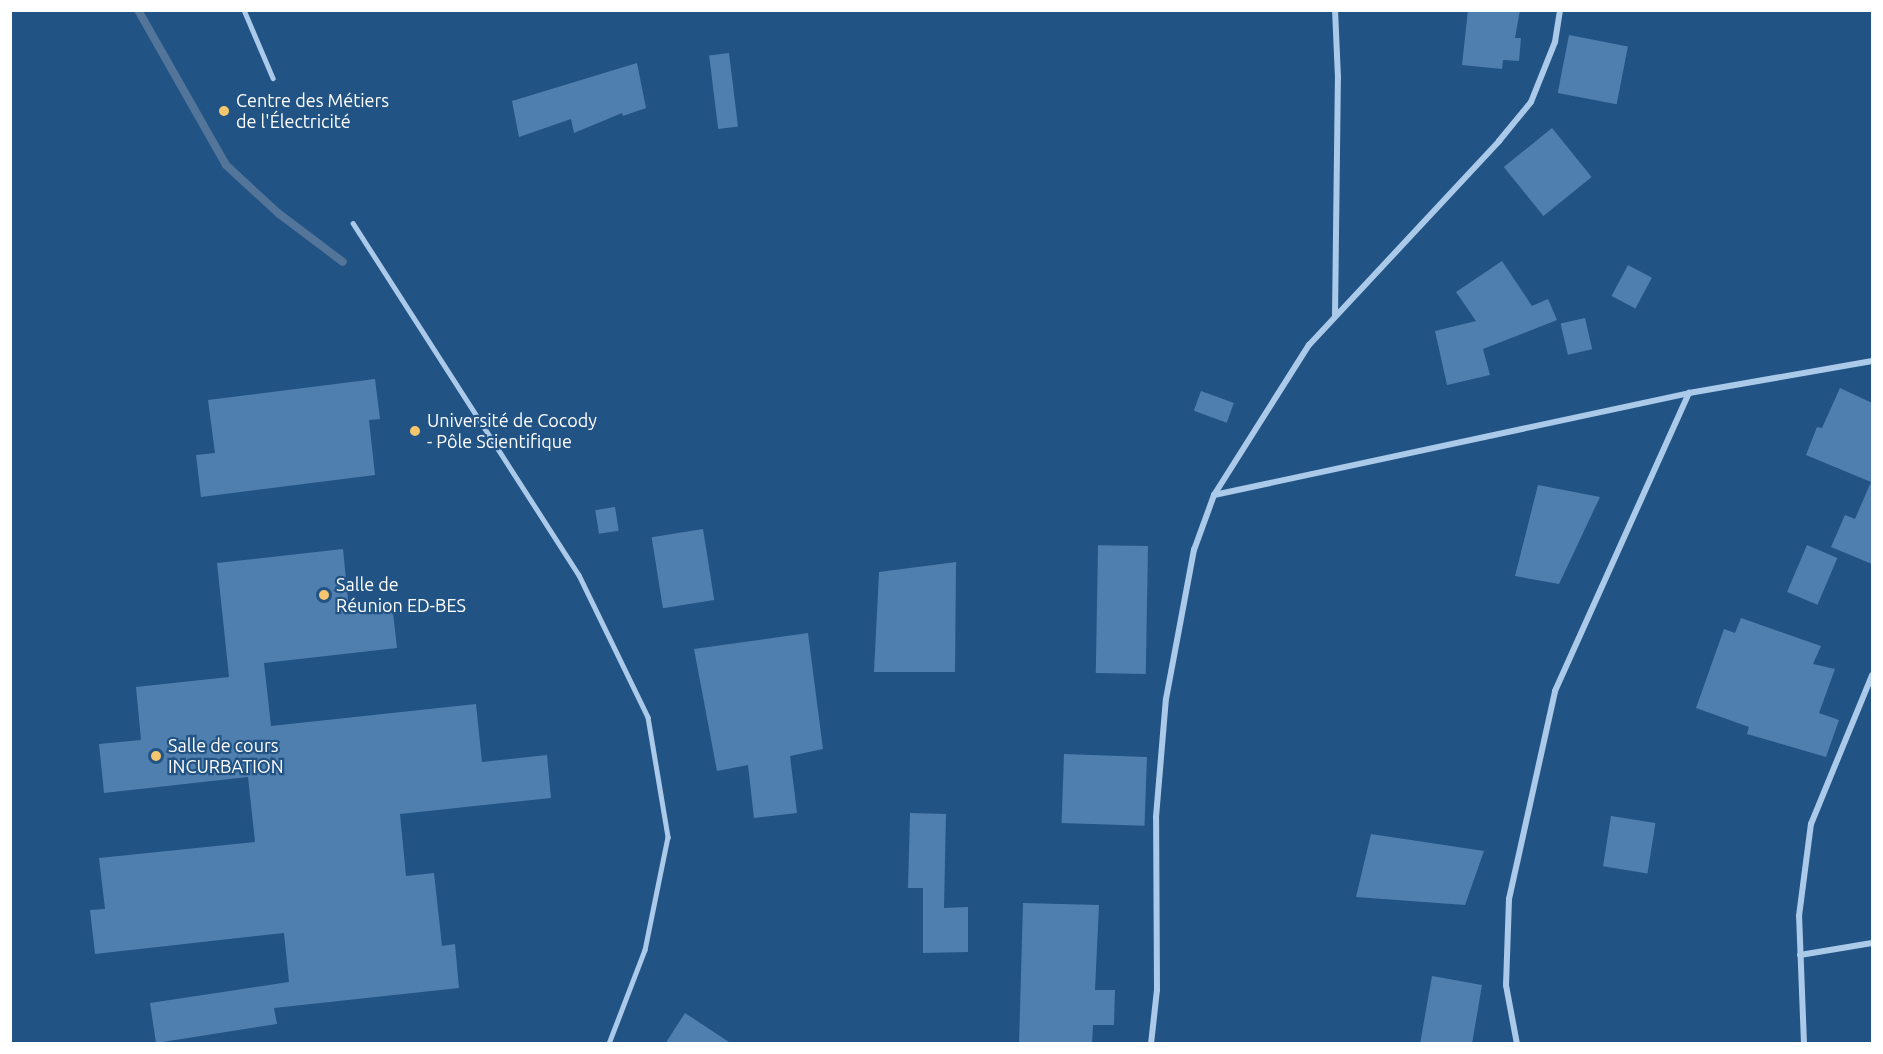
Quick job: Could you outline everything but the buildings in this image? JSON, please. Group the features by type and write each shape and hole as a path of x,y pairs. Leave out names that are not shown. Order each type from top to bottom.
{"street":[{"path":"1335,10 1338,78 1335,316"},
{"path":"1150,1044 1157,990 1156,817 1166,699 1194,550 1214,495 1309,345 1499,141 1531,102 1555,42 1560,10"},
{"path":"1214,495 1689,393 1872,361"},
{"path":"1517,1044 1506,985 1509,899 1555,691 1689,393"},
{"path":"1804,1044 1799,916 1811,824 1872,675"},
{"path":"1800,955 1872,943"}],"lane":[{"path":"244,10 273,78"},
{"path":"353,223 579,575 648,717 668,837 645,950 609,1044"}],"waterway":[{"path":"138,10 226,165 278,213 343,262"}],"place":[{"name":"Centre des Métiers de l'Électricité","path":"224,111"},
{"name":"Université de Cocody - Pôle Scientifique","path":"415,431"},
{"name":"Salle de Réunion ED-BES","path":"324,595"},
{"name":"Salle de cours INCURBATION","path":"156,756"}]}
